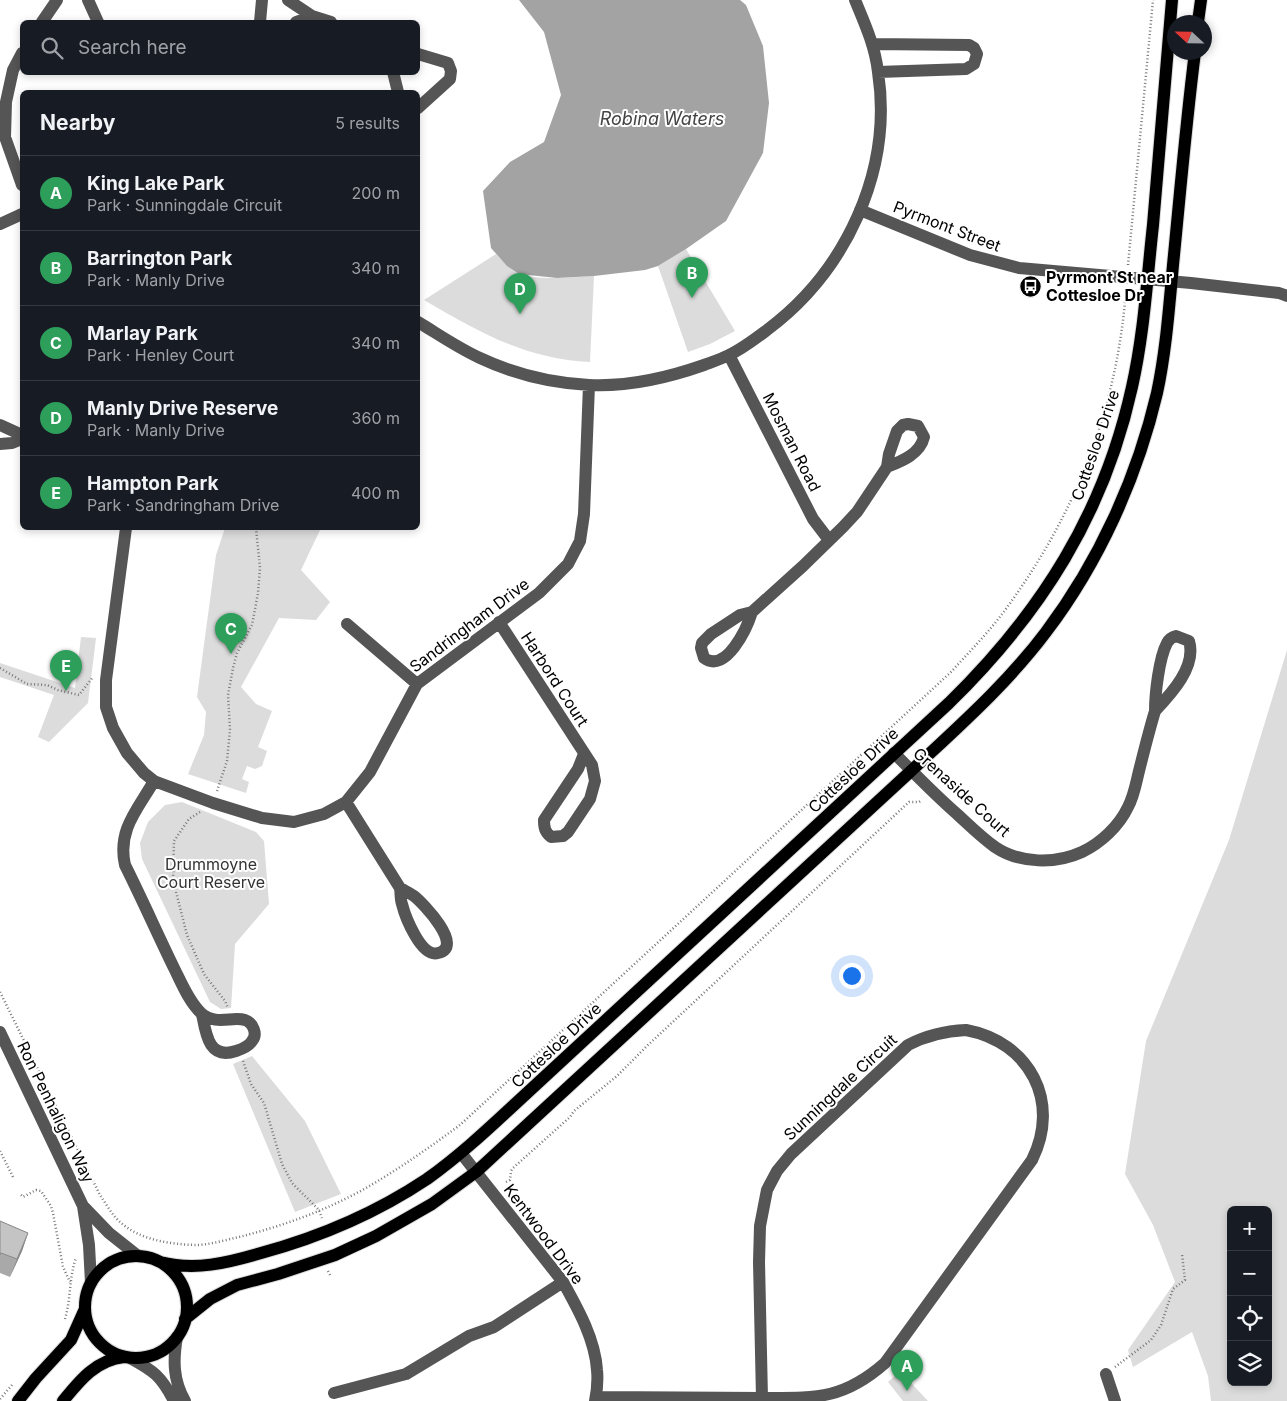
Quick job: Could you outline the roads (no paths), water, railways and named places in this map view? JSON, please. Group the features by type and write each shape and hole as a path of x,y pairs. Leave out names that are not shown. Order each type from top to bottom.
{"main road":[{"name":"Cottesloe Drive","path":"160,1262 174,1266 220,1264 267,1252 340,1227 386,1204 428,1178 461,1153 514,1105 949,703 998,653 1037,603 1069,553 1096,498 1124,422 1138,357 1147,279 1172,0"},
{"path":"1199,15 1201,0"},
{"path":"185,1319 210,1299 238,1285 286,1272 336,1255 376,1236 432,1204 476,1172 911,771 980,706 1030,652 1062,609 1099,548 1128,486 1148,425 1163,362 1194,60"},
{"path":"18,1401 71,1340 84,1308 86,1295 98,1272 122,1258 138,1256 160,1262 173,1272 182,1286 186,1302 185,1319 177,1337 159,1353 142,1358 105,1361 94,1367 63,1401"},
{"path":"84,1308 89,1329 97,1341 107,1350 127,1358"}],"street":[{"path":"43,20 57,0"},
{"path":"88,0 97,20"},
{"path":"260,20 262,0"},
{"path":"288,0 312,16 325,20"},
{"path":"420,323 478,357 505,369 534,378 589,385 620,384 681,373 729,355 782,318 813,288 841,249 850,234 873,173 879,136 880,103 878,72 873,44 856,0"},
{"path":"301,20 312,16"},
{"path":"873,44 969,45 974,48 977,54 974,64 966,69 878,72"},
{"path":"420,55 448,63 451,70 450,79 420,106"},
{"path":"20,57 13,70 6,102 5,137 20,179"},
{"path":"394,75 398,90"},
{"name":"Pyrmont Street","path":"860,210 970,256 994,263 1019,268 1259,290 1287,296"},
{"path":"0,224 20,215"},
{"name":"Mosman Road","path":"729,355 813,519 830,540"},
{"name":"Sandringham Drive","path":"126,530 108,669 106,706 113,728 127,753 144,773 154,781 262,818 294,822 324,814 346,802 370,772 417,684 539,593 568,564 580,540 584,514 589,385"},
{"path":"0,425 20,434"},
{"path":"0,444 12,444 20,440"},
{"path":"752,612 830,540 857,512 887,467"},
{"name":"Harbord Court","path":"499,622 592,766 595,781 590,799 568,832 563,836 551,837 544,828 544,820 578,770 584,754"},
{"path":"347,624 417,684"},
{"name":"Grenaside Court","path":"894,753 940,800 996,848 1021,858 1047,860 1071,856 1092,847 1120,820 1128,807 1154,712 1155,697 1167,643 1176,636 1183,638 1189,642 1191,649 1182,678 1154,712"},
{"path":"154,781 128,824 124,835 122,854 125,865 181,982 195,1006 202,1014 210,1018 223,1021 244,1019 249,1022 255,1033 252,1042 240,1050 225,1053 213,1048 204,1027 202,1014"},
{"path":"346,802 400,888 401,902 414,932 424,949 430,953 438,954 444,950 447,937 426,907 413,895 400,888"},
{"name":"Sunningdale Circuit","path":"596,1399 762,1398 806,1397 842,1392 867,1378 881,1367 1023,1174 1032,1160 1040,1141 1043,1120 1042,1096 1025,1064 999,1042 977,1032 953,1030 926,1037 908,1045 797,1148 777,1171 767,1190 764,1201 760,1234 762,1398"},
{"name":"Ron Penhaligon Way","path":"0,1032 83,1206 89,1245 91,1283"},
{"name":"Kentwood Drive","path":"461,1153 564,1282 582,1318 594,1352 597,1370 596,1399"},
{"name":"Ron Penhaligon Way","path":"83,1206 109,1233 138,1256"},
{"path":"334,1393 406,1374 469,1336 494,1327 564,1282"},
{"path":"177,1337 174,1368 177,1383 185,1401"},
{"path":"127,1358 150,1369 163,1381 174,1401"},
{"path":"1106,1374 1115,1401"}],"water":[{"name":"Robina Waters","path":"519,0 740,0 746,5 763,46 769,103 763,153 726,221 658,266 645,270 557,278 519,274 507,266 491,248 483,191 510,162 544,142 561,95 544,32"}],"place":[{"name":"Pyrmont St near Cottesloe Dr","path":"1030,286"},
{"name":"Barrington Park","path":"692,298"},
{"name":"Manly Drive Reserve","path":"520,314"},
{"name":"Marlay Park","path":"231,654"},
{"name":"Hampton Park","path":"66,691"},
{"name":"King Lake Park","path":"907,1391"}],"park label":[{"name":"Drummoyne Court Reserve","path":"211,873"}]}
